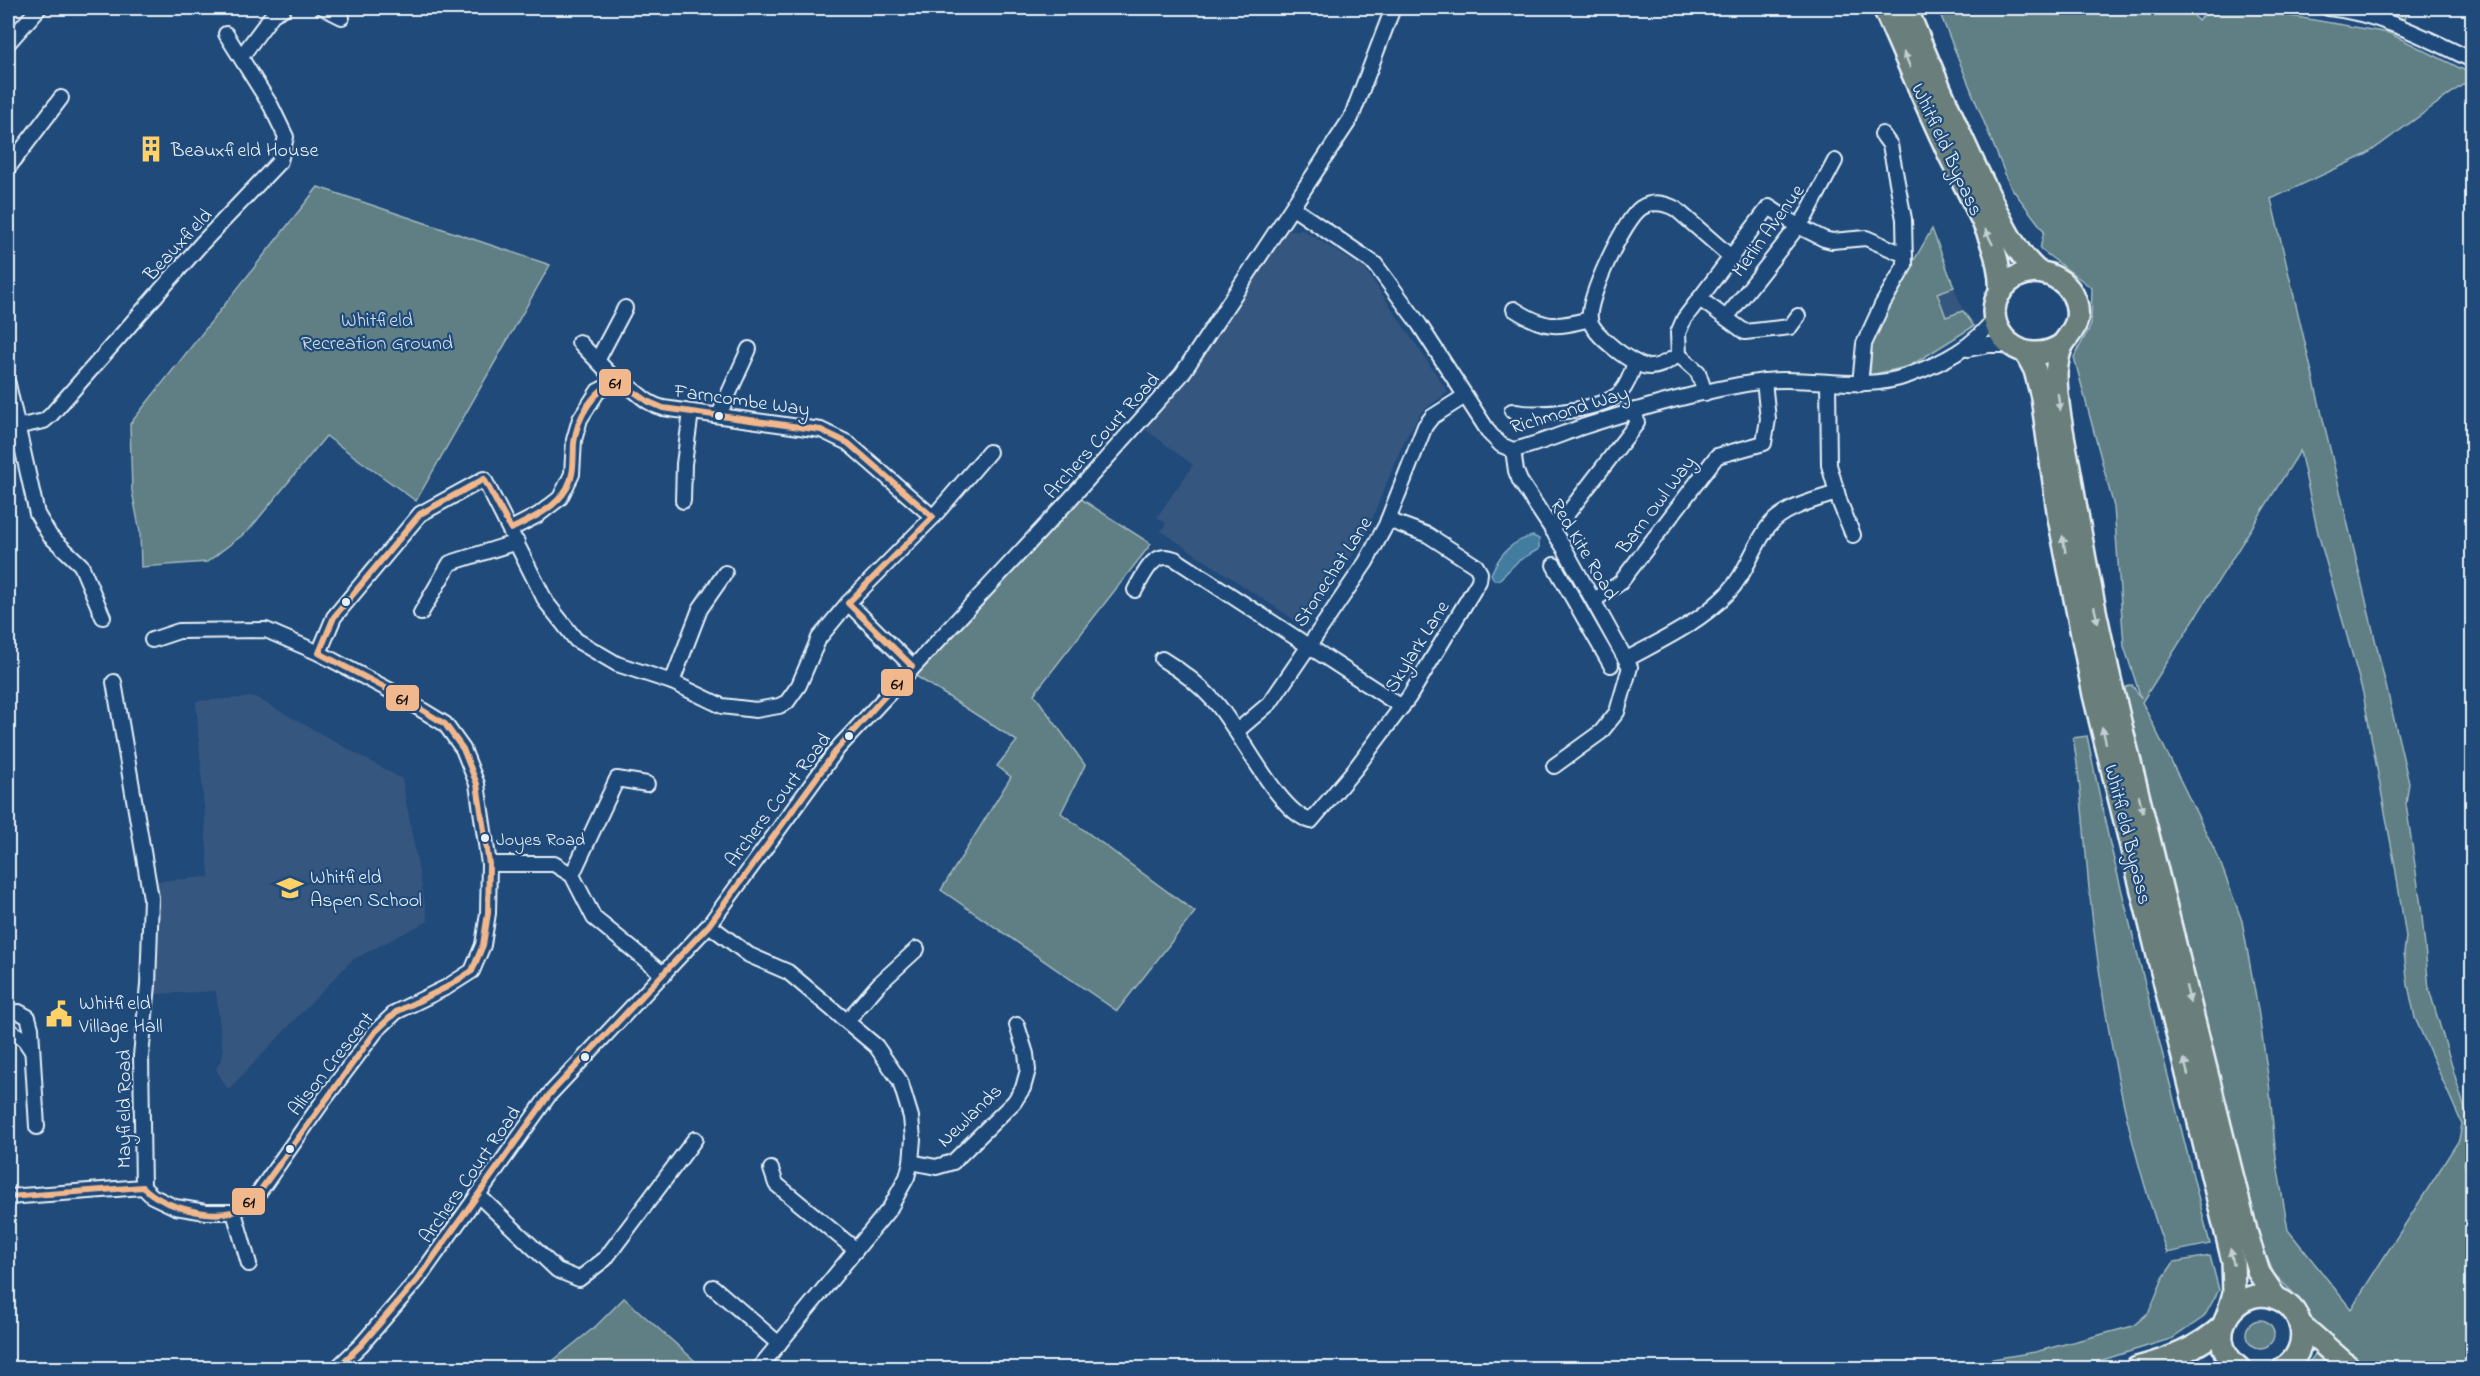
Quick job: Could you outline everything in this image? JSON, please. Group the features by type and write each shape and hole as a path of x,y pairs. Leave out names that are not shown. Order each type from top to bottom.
{"highway":[{"name":"Whitfield Bypass","path":"1884,8 1944,146 1996,251 2000,272 2000,293"},
{"name":"Whitfield Bypass","path":"1906,8 1961,136 2012,241 2038,272"},
{"path":"2038,272 2060,279 2074,296 2077,311 2075,326 2063,344 2046,353 2018,349 1999,333 1995,304 2000,293 2016,277 2038,272"},
{"name":"Whitfield Bypass","path":"2063,344 2056,369 2058,394 2077,515 2102,644 2250,1245 2259,1273 2276,1298 2289,1306 2300,1324 2350,1368"},
{"name":"Whitfield Bypass","path":"2018,349 2035,370 2042,397 2059,518 2092,683 2232,1255 2235,1281 2225,1320"},
{"path":"2137,1368 2184,1353 2206,1340 2237,1304 2262,1295 2276,1298"},
{"path":"2225,1320 2224,1348 2231,1362 2239,1368"},
{"path":"2285,1368 2300,1348 2300,1324"}],"street":[{"path":"8,43 39,8"},
{"path":"241,57 273,14 284,8"},
{"path":"324,8 342,17"},
{"name":"Archers Court Road","path":"337,1368 361,1345 418,1280 549,1095 709,924 838,748 1071,498 1182,374 1351,117 1393,8"},
{"path":"2328,8 2347,9 2416,33 2472,60"},
{"name":"Beauxfield","path":"16,427 44,421 51,415 202,243 280,161 286,137 226,34"},
{"path":"8,168 61,98"},
{"path":"1860,384 1864,344 1882,305 1905,265 1904,219 1890,145 1882,134"},
{"name":"Merlin Avenue","path":"1726,318 1812,206 1834,161"},
{"path":"1705,393 1698,372 1679,355 1662,365 1648,367 1635,362 1596,332 1590,319 1596,285 1633,216 1647,204 1666,203 1676,208 1732,258"},
{"name":"Merlin Avenue","path":"1679,355 1677,341 1680,326 1769,207 1798,226"},
{"name":"Richmond Way","path":"1293,208 1375,264 1419,324 1490,434 1501,445 1513,450 1635,410 1764,381 1788,379 1869,385 1909,375 1960,351 1981,335 1995,317"},
{"path":"1798,226 1832,241 1866,238 1905,255"},
{"path":"1700,299 1742,331 1752,332 1790,327 1798,316"},
{"path":"598,359 625,308"},
{"path":"1514,309 1541,325 1554,327 1590,319"},
{"path":"421,612 450,563 514,536 560,498 572,474 574,440 580,419 598,391 612,383 609,373 598,359 579,342"},
{"name":"Richmond Way","path":"1960,351 1989,345 2018,349"},
{"path":"719,415 749,349"},
{"path":"1512,411 1525,415 1545,415 1607,400 1621,392 1631,376 1635,362"},
{"name":"Farncombe Way","path":"612,383 618,381 624,383 651,405 821,430 838,437 848,443 933,517"},
{"name":"Barn Owl Way","path":"1594,600 1620,583 1717,456 1764,443 1768,419 1764,381"},
{"path":"1828,382 1829,465 1853,535"},
{"path":"8,384 37,514 50,536 81,565 103,617"},
{"name":"Stonechat Lane","path":"1237,731 1270,703 1366,562 1388,520 1425,426 1432,417 1465,396"},
{"path":"1551,526 1564,518 1637,423 1635,410"},
{"path":"683,501 684,464 691,412"},
{"name":"Red Kite Road","path":"1513,450 1520,481 1551,526 1629,663"},
{"path":"319,653 334,617 420,514 484,479 546,602 576,640 617,664 672,682 722,706 756,711 779,706 787,702 799,685 819,638 848,603 933,517 989,452"},
{"path":"1554,766 1601,732 1617,712 1629,663 1684,628 1726,595 1742,576 1760,541 1777,519 1838,493"},
{"name":"Skylark Lane","path":"1237,731 1283,800 1301,818 1311,820 1355,769 1402,707 1479,581 1480,573 1476,566 1428,535 1388,520"},
{"path":"1135,590 1152,561 1157,557 1170,556 1402,707"},
{"path":"1554,566 1611,665"},
{"path":"672,682 700,609 725,573"},
{"path":"1564,582 1578,573"},
{"path":"848,603 912,666"},
{"name":"Alison Crescent","path":"152,640 179,631 266,630 319,653 391,691 445,724 463,749 477,783 489,864 488,913 483,945 472,971 438,992 396,1012 376,1032 323,1101 259,1192 234,1212"},
{"path":"1598,642 1612,633"},
{"path":"1162,659 1200,687 1237,731"},
{"name":"Mayfield Road","path":"8,1197 143,1187 141,1056 148,986 151,898 114,682"},
{"path":"572,875 617,779 647,784"},
{"path":"489,864 554,864 572,875 594,918 663,975"},
{"name":"Newlands","path":"709,924 749,956 788,972 876,1046 900,1080 911,1117 913,1139 911,1162 900,1192 856,1250 759,1368"},
{"path":"847,1021 879,984 917,949"},
{"path":"8,1012 19,1012 28,1017 31,1028 37,1127"},
{"name":"Newlands","path":"911,1162 936,1167 953,1162 1014,1102 1023,1088 1028,1070 1026,1054 1017,1025"},
{"path":"8,1030 24,1039 32,1051"},
{"path":"478,1195 557,1270 579,1279 605,1260 695,1138"},
{"path":"771,1169 776,1184 856,1250"},
{"path":"143,1187 153,1197 175,1207 206,1212 234,1212 249,1264"},
{"path":"713,1287 779,1344"}],"shaded area":[{"path":"1288,230 1303,230 1365,269 1448,392 1421,412 1404,441 1365,536 1313,617 1296,621 1161,531 1166,523 1157,517 1193,465 1145,429"},
{"path":"1954,287 1963,311 1946,317 1937,292"},
{"path":"1533,536 1539,539 1539,549 1518,561 1499,580 1494,580 1491,574 1507,549 1518,541"},
{"name":"Whitfield Aspen School","path":"255,697 402,779 428,921 352,960 228,1090 216,1069 223,1055 216,991 156,994 159,895 157,881 209,877 196,701"}],"green space":[{"path":"1941,8 2189,8 2198,21 2211,8 2245,8 2389,33 2472,74 2472,78 2367,154 2271,199 2409,783 2406,804 2421,906 2429,989 2472,1133 2472,1181 2464,1162 2472,1196 2472,1368 2362,1368 2337,1350 2309,1317 2293,1293 2274,1274 2258,1236 2163,843 2119,690 2132,685 2141,698 2124,646 2114,507 2074,357 2091,325 2092,288 2040,249 2044,231 2010,186 1939,11","holes":["2300,451 2318,533 2363,693 2395,866 2406,937 2404,953 2408,985 2415,1018 2462,1124 2459,1140 2351,1309 2288,1230 2276,1158 2269,1082 2242,921 2219,859 2142,702"]},
{"path":"2367,8 2412,8 2404,20"},
{"name":"Whitfield Recreation Ground","path":"318,187 550,265 416,501 326,436 249,530 207,562 141,567 140,532 132,491 130,424"},
{"path":"1932,229 1954,287 1937,293 1946,317 1963,311 1974,326 1910,366 1870,375 1873,332"},
{"path":"1078,497 1151,544 1034,694 1085,765 1061,813 1195,912 1117,1011 941,890 1011,777 997,766 1017,741 916,676"},
{"path":"2087,736 2109,840 2210,1244 2167,1253 2138,1164 2108,1027 2094,934 2079,775 2073,738"},
{"path":"2210,1256 2219,1290 2204,1317 2173,1338 2077,1368 1938,1368 2035,1352 2133,1326 2149,1312 2163,1278 2174,1262"},
{"path":"624,1298 703,1368 544,1368 596,1326"},
{"path":"2260,1320 2270,1324 2274,1334 2270,1344 2260,1348 2250,1344 2246,1334 2250,1324"},
{"path":"2316,1353 2338,1368 2305,1368"},
{"path":"2205,1359 2215,1368 2177,1368"}],"transit line":[{"name":"61","path":"8,1197 143,1187 161,1200 184,1209 209,1213 235,1211 259,1192 376,1031 396,1012 447,987 472,971 483,945 488,913 489,864 477,784 463,749 445,724 391,691 319,653 334,617 420,514 484,479 511,529 542,513 556,502 570,483 576,433 588,406 601,391 618,381 649,402 663,408 821,430 848,443 933,517 848,603 912,666 838,748 709,925 549,1095 418,1279 361,1345 337,1368"}],"place":[{"name":"Beauxfield House","path":"151,149"},
{"name":"Joyes Road","path":"485,838"},
{"name":"Whitfield Aspen School","path":"290,888"},
{"name":"Whitfield Village Hall","path":"59,1014"}]}
